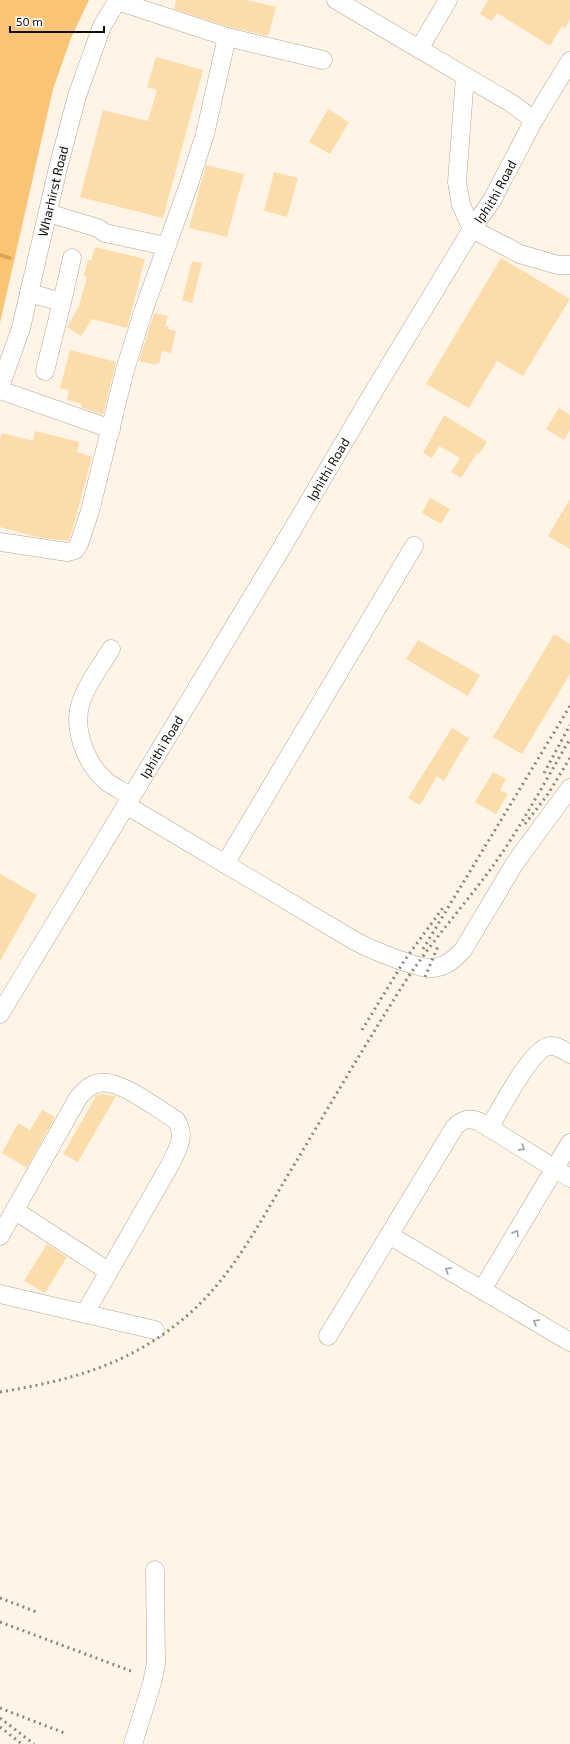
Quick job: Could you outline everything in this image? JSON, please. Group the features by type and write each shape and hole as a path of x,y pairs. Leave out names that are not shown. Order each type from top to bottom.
{"lane":[{"path":"336,0 511,103 534,120"},
{"path":"419,49 448,0"},
{"path":"117,1 227,38 323,60"},
{"name":"Wharhirst Road","path":"0,388 21,328 77,96 102,26 117,1"},
{"path":"0,542 52,551 67,552 75,550 79,544 90,511 137,332 205,134 227,38"},
{"name":"Iphithi Road","path":"0,1014 472,229 492,200 534,120 570,61"},
{"path":"465,76 457,182 461,205 472,229 520,254 558,265 570,265"},
{"path":"47,219 98,228 105,234 166,246"},
{"path":"45,371 72,258"},
{"path":"29,293 62,302"},
{"path":"0,388 111,429"},
{"path":"225,864 414,546"},
{"path":"111,649 83,696 78,714 84,750 90,762 108,782 128,800 225,864 368,948 417,966 432,968 452,961 463,950 515,863 570,788"},
{"path":"489,1128 526,1066 537,1053 550,1046 559,1048 570,1054"},
{"path":"0,1236 78,1098 93,1085 105,1082 120,1086 176,1120 180,1125 182,1135 177,1150 162,1180 108,1270 85,1313"},
{"path":"328,1336 454,1128 460,1121 467,1119 475,1120 570,1178"},
{"path":"482,1290 570,1143"},
{"path":"14,1210 108,1270"},
{"path":"389,1235 570,1342"},
{"path":"0,1294 155,1330"},
{"path":"133,1744 152,1683 156,1663 155,1570"}],"shaded area":[{"path":"0,0 89,0 71,38 53,89 0,323"}],"building":[{"path":"176,0 247,0 276,7 268,36 226,26 174,9"},
{"path":"488,0 570,0 570,19 565,28 562,26 550,46 497,13 492,21 480,14"},
{"path":"156,57 203,70 163,218 80,197 103,110 148,121 157,90 147,87"},
{"path":"328,109 349,122 330,154 309,142"},
{"path":"206,165 244,174 227,237 189,228"},
{"path":"274,172 298,178 287,217 264,211"},
{"path":"95,247 145,259 127,328 92,319 81,336 67,327 79,306 87,277 84,276 88,260 91,261"},
{"path":"501,258 570,299 523,376 497,361 469,408 426,384"},
{"path":"192,261 202,263 192,303 182,300"},
{"path":"154,313 168,316 165,326 169,326 168,329 176,331 171,353 162,351 159,364 156,363 156,365 139,361"},
{"path":"70,350 116,362 103,415 81,407 82,404 67,400 69,390 60,388"},
{"path":"559,408 570,415 570,430 564,440 546,429"},
{"path":"444,415 487,442 479,454 477,453 461,478 451,472 460,458 439,446 432,458 423,453"},
{"path":"35,431 79,442 77,452 92,457 69,541 37,537 0,527 0,440 2,433 33,441"},
{"path":"430,498 450,509 441,524 422,513"},
{"path":"570,499 570,549 548,536"},
{"path":"554,634 570,644 570,674 522,754 493,737"},
{"path":"418,640 480,675 468,696 406,659"},
{"path":"452,728 469,738 444,781 437,776 420,805 408,798"},
{"path":"493,772 506,779 500,790 508,794 496,814 475,802"},
{"path":"0,874 37,895 0,961"},
{"path":"101,1094 116,1096 78,1162 63,1154 95,1096"},
{"path":"42,1110 55,1117 27,1168 2,1153 18,1123 30,1130"},
{"path":"47,1244 67,1257 45,1293 24,1281"}],"waterway":[{"path":"0,255 10,258"}],"railway":[{"path":"423,949 570,706"},
{"path":"544,773 570,725"},
{"path":"0,1392 52,1382 77,1375 100,1367 146,1346 189,1314 219,1283 244,1249 353,1066 404,984 415,967 501,854 522,822 570,739"},
{"path":"525,824 548,794 570,758"},
{"path":"362,1030 404,961 445,905"},
{"path":"425,977 438,946"},
{"path":"0,1598 39,1613"},
{"path":"0,1622 131,1671"},
{"path":"0,1708 67,1734"},
{"path":"0,1718 34,1744"},
{"path":"0,1727 22,1744"}]}
